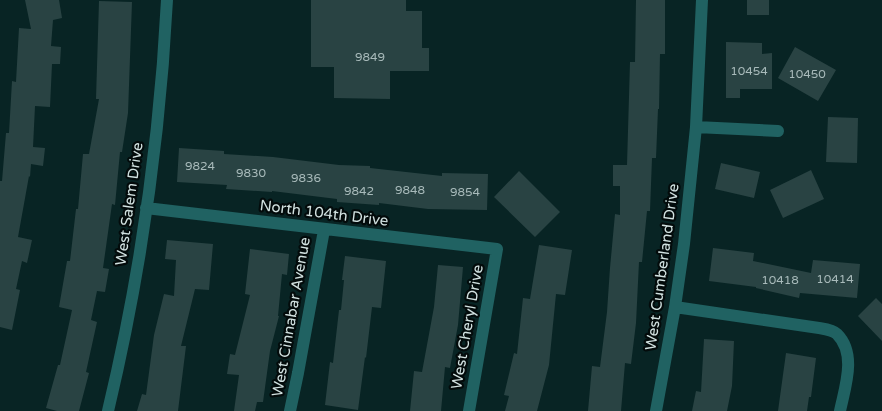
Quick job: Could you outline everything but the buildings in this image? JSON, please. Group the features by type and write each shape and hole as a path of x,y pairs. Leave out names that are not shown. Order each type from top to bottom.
{"street":[{"name":"West Salem Drive","path":"108,411 132,294 146,208 160,97 166,0"},
{"name":"West Cumberland Drive","path":"656,411 675,307 684,244 696,127 702,0"},
{"path":"696,127 778,131"},
{"name":"North 104th Drive","path":"146,208 497,249"},
{"name":"West Cinnabar Avenue","path":"290,411 324,230"},
{"name":"West Cheryl Drive","path":"470,411 497,249"},
{"path":"675,307 828,329 836,333 845,345 849,358 840,411"}]}
